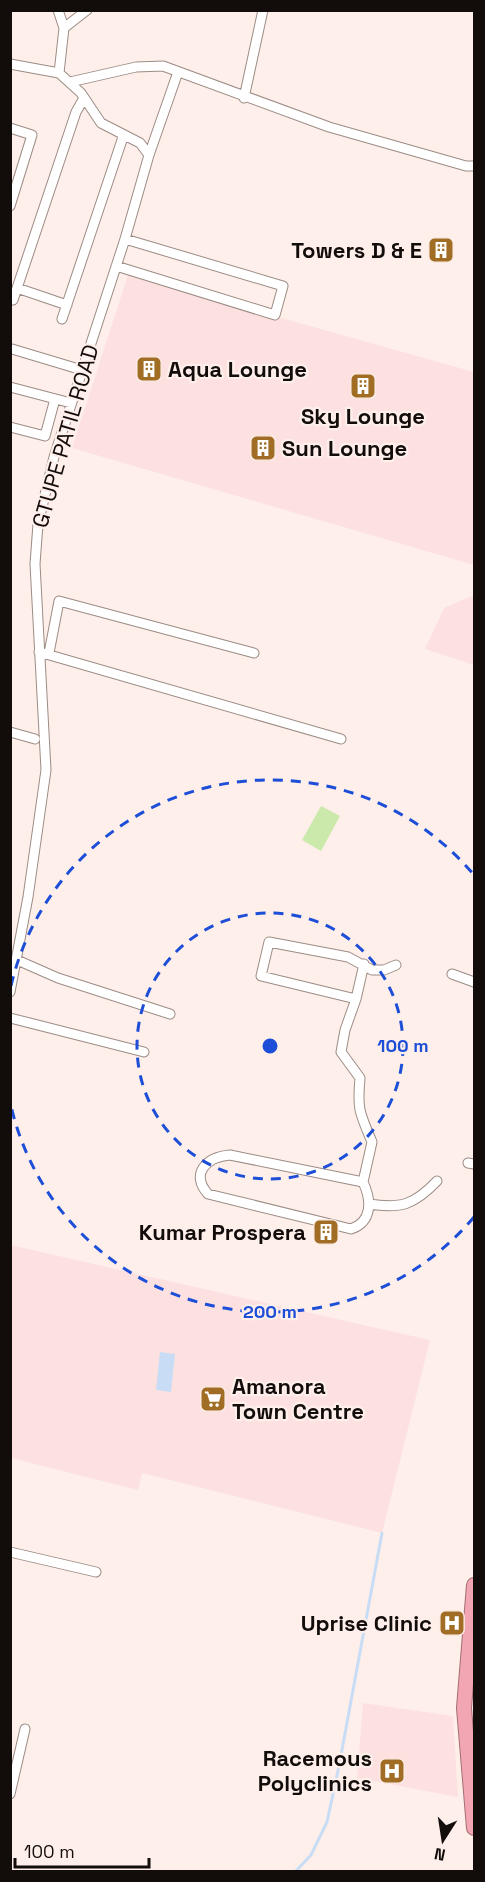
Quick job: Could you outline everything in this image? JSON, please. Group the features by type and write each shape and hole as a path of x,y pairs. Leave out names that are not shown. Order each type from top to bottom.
{"highway":[{"path":"474,1585 471,1663 464,1708 474,1828"}],"street":[{"path":"64,28 87,10"},
{"path":"243,98 263,10"},
{"path":"59,11 64,28 59,73"},
{"path":"10,64 59,73 84,98 101,123 123,137 140,143 149,154"},
{"path":"70,82 136,67 163,66 243,98 328,127 466,166 474,166"},
{"name":"GTUPE PATIL ROAD","path":"10,992 46,770 44,653 35,564 38,524 51,467 116,266 128,240 149,154 178,72"},
{"path":"13,300 76,112 84,98"},
{"path":"10,128 32,135 10,206"},
{"path":"62,319 123,137"},
{"path":"116,266 275,315 283,286 128,240"},
{"path":"17,288 67,305"},
{"path":"12,349 82,370"},
{"path":"10,387 71,403"},
{"path":"10,427 45,436 55,399"},
{"path":"254,653 59,601 44,653 341,739"},
{"path":"10,732 35,739"},
{"path":"356,999 264,979 261,976 266,946 269,942 275,942 364,963 372,970 384,970 396,965"},
{"path":"17,960 68,982 170,1014"},
{"path":"363,1182 230,1155 217,1156 205,1167 198,1178 199,1184 207,1194 351,1229 362,1225 367,1219 369,1204 363,1182 372,1142 360,1119 357,1104 360,1078 341,1052 364,963"},
{"path":"452,974 474,982"},
{"path":"10,1018 144,1052"},
{"path":"369,1204 396,1208 426,1193 437,1181"},
{"path":"10,1552 96,1572"},
{"path":"10,1794 25,1729"}],"shaded area":[{"path":"128,275 474,372 474,565 72,448"},
{"path":"474,595 474,665 425,649 444,608"},
{"name":"Amanora Town Centre","path":"10,1245 430,1340 382,1533 142,1473 138,1490 11,1458"},
{"path":"363,1703 453,1716 458,1797 357,1778"}],"green space":[{"path":"321,806 340,816 321,851 302,840"}],"water":[{"path":"160,1352 175,1354 171,1392 156,1390"}],"waterway":[{"path":"295,1872 311,1855 327,1822 382,1533"}],"place":[{"name":"Towers D & E","path":"441,250"},
{"name":"Aqua Lounge","path":"149,369"},
{"name":"Sky Lounge","path":"363,386"},
{"name":"Sun Lounge","path":"263,448"},
{"name":"Kumar Prospera","path":"326,1232"},
{"name":"Amanora Town Centre","path":"213,1399"},
{"name":"Uprise Clinic","path":"452,1623"},
{"name":"Racemous Polyclinics","path":"392,1771"}]}
